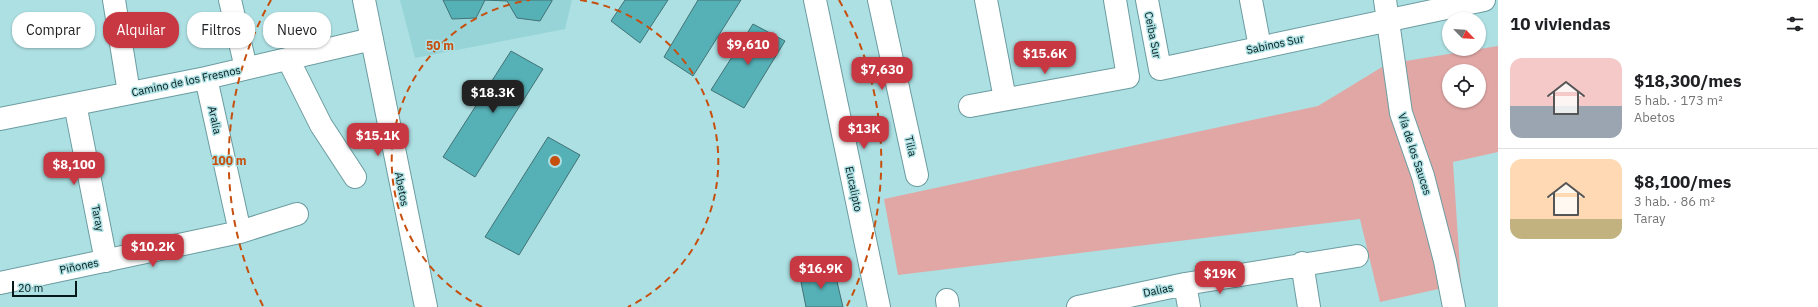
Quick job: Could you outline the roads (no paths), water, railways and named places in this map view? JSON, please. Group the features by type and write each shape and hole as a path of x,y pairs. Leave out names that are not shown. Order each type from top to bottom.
{"street":[{"path":"114,0 129,93"},
{"path":"230,0 246,68"},
{"name":"Abetos","path":"364,0 426,307"},
{"name":"Eucalipto","path":"815,0 879,307"},
{"name":"Tilia","path":"879,0 917,175"},
{"path":"986,0 1004,98"},
{"path":"970,106 1004,98 1128,77 1115,0"},
{"name":"Ceiba Sur","path":"1146,0 1160,69"},
{"path":"1251,0 1260,47"},
{"path":"1387,10 1484,0"},
{"name":"Sabinos Sur","path":"1160,69 1260,47 1387,10"},
{"name":"Vía de los Sauces","path":"1387,10 1401,113 1423,176 1445,261 1454,307"},
{"name":"Camino de los Fresnos","path":"0,118 206,78 372,39"},
{"path":"288,59 322,125 355,177"},
{"name":"Aralia","path":"206,78 240,232"},
{"name":"Taray","path":"75,104 106,260"},
{"name":"Piñones","path":"0,283 240,232 297,214"},
{"name":"Dalias","path":"1078,307 1185,284 1302,263 1356,256"},
{"path":"1302,263 1309,307"},
{"path":"1185,284 1189,307"}]}
